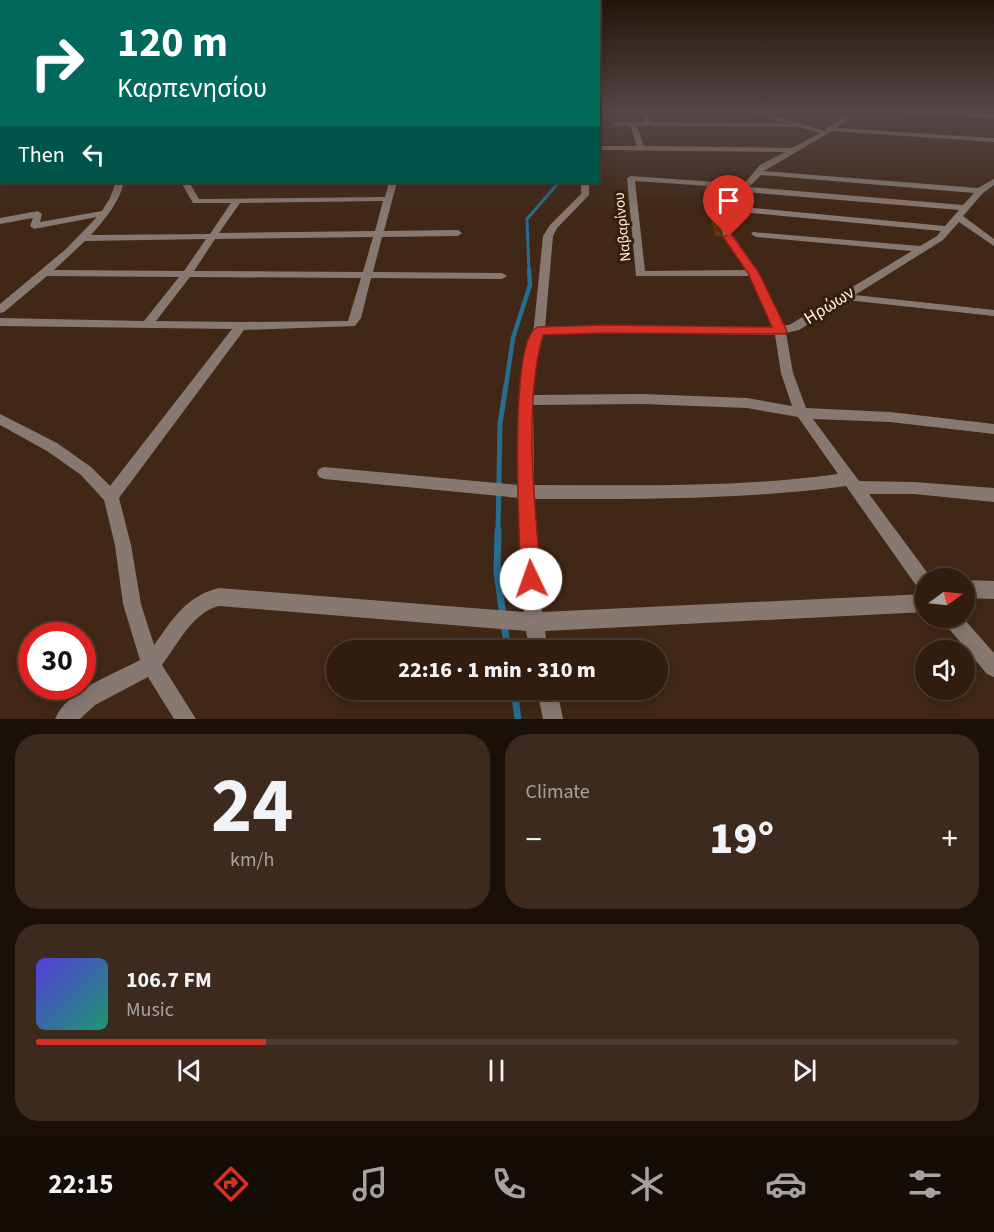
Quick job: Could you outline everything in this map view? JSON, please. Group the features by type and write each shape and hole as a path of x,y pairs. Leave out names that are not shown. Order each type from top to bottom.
{"street":[{"path":"805,145 772,160 763,167 725,208 722,220 729,237 754,273 780,331 783,354 795,401 915,570"},
{"path":"600,148 795,150"},
{"path":"759,173 980,191"},
{"name":"Ναβαρίνου","path":"742,188 631,178 640,274 754,273"},
{"name":"Ηρώων","path":"780,331 795,327 940,238 980,191 994,181"},
{"path":"0,310 82,238 105,213 118,194 120,183"},
{"path":"186,183 196,201 387,199"},
{"path":"0,322 241,326 351,324 368,276 393,183"},
{"path":"537,640 526,492 526,400 529,362 538,332 548,236 553,227 585,195 585,183"},
{"path":"742,188 962,213 993,241"},
{"path":"147,325 186,275 237,201"},
{"path":"725,208 948,229"},
{"path":"0,220 38,214 34,226 105,213"},
{"path":"82,238 458,233"},
{"path":"756,234 921,249"},
{"path":"42,273 502,276"},
{"path":"844,297 994,314"},
{"path":"111,497 241,326"},
{"path":"538,332 604,329 780,331"},
{"path":"526,400 642,399 747,403 802,413 890,417 994,429"},
{"path":"0,418 86,471 111,497 123,545 132,604 151,665 186,719"},
{"path":"324,473 526,492 662,492 852,483 994,495"},
{"path":"975,589 994,590"},
{"path":"65,719 88,698 151,665 183,620 206,600 219,597 534,622 915,604"},
{"path":"960,628 994,667"},
{"path":"549,700 553,719"}],"shaded area":[{"path":"703,186 744,186 722,220 729,237 715,236"}],"waterway":[{"path":"529,272 527,219 558,183"},
{"path":"506,386 513,338 530,285 529,270"},
{"path":"498,533 500,424 506,385"},
{"path":"498,531 497,572 503,616"},
{"path":"504,624 506,640"},
{"path":"515,700 518,719"}],"route":[{"path":"531,579 526,492 526,400 529,362 538,332 604,329 780,331 754,273 729,237"}]}
